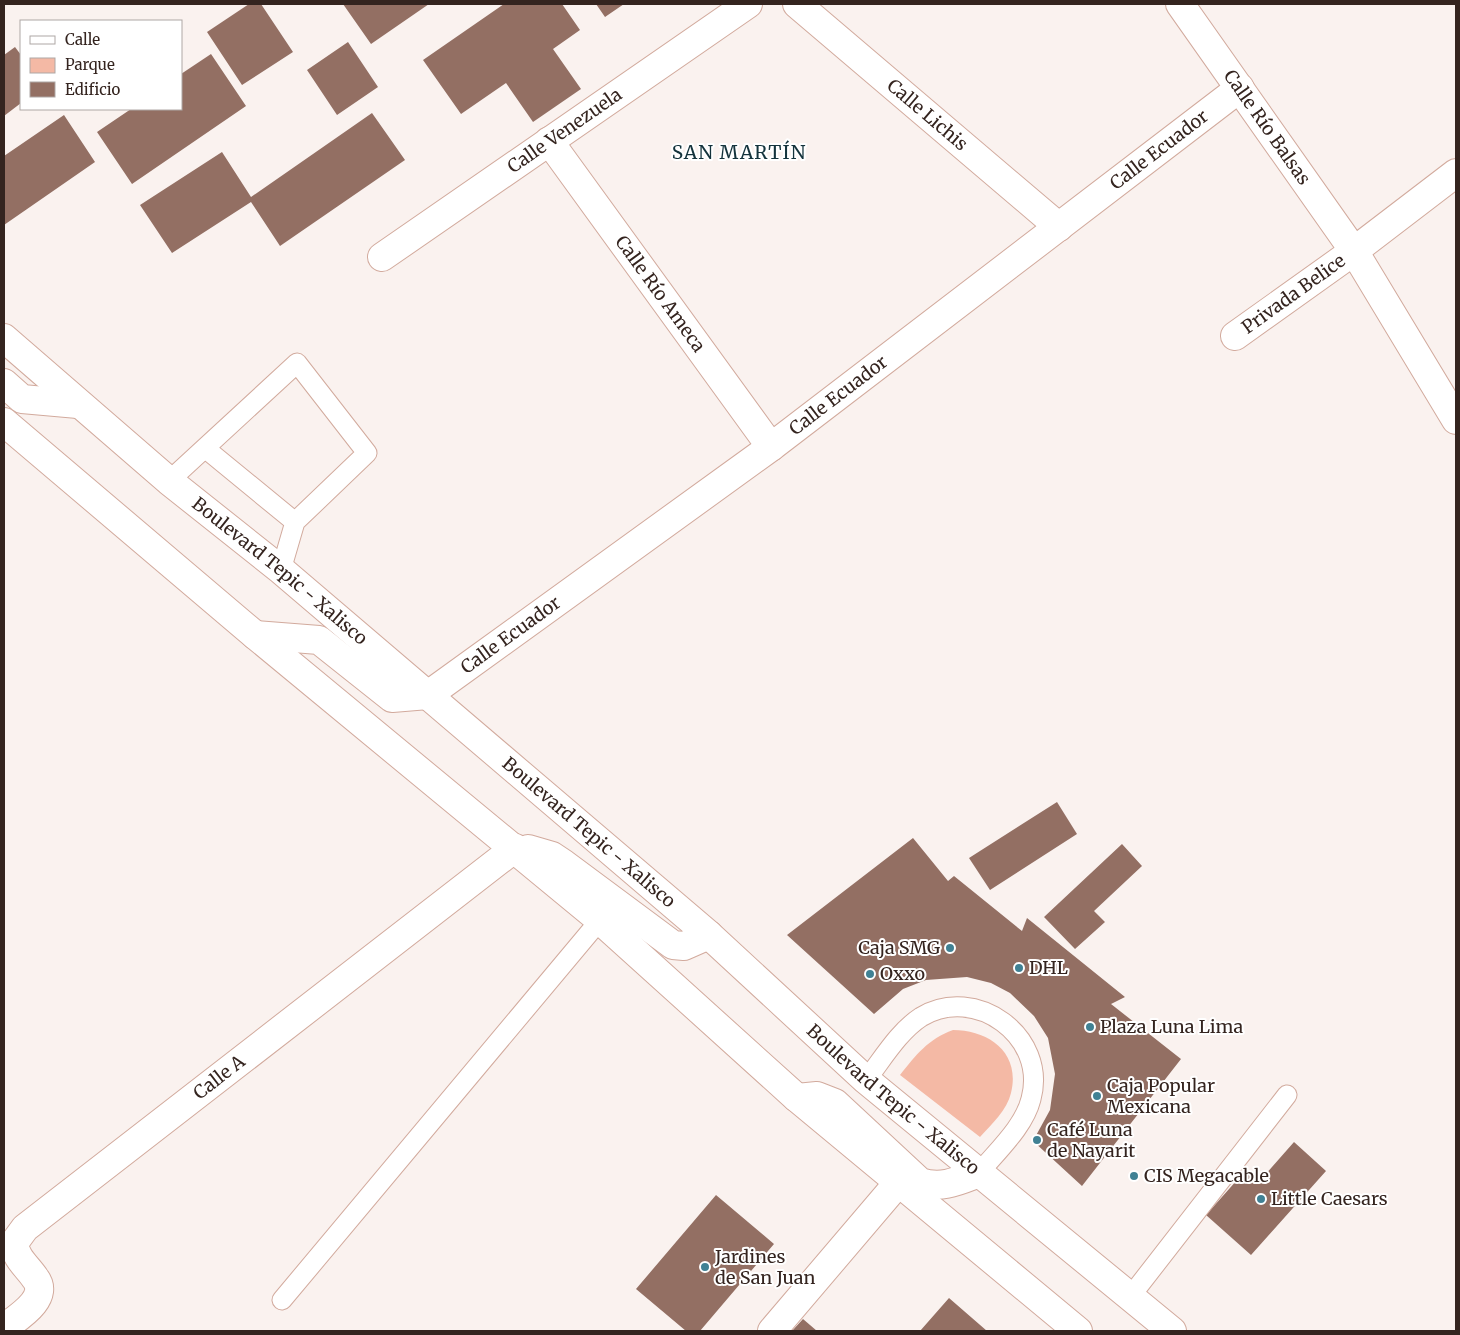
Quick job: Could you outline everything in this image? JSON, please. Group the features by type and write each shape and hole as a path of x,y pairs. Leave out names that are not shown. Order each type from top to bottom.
{"street":[{"name":"Calle Venezuela","path":"382,257 748,4"},
{"name":"Calle Lichis","path":"797,4 1059,227"},
{"name":"Calle Río Balsas","path":"1180,4 1354,251 1456,420"},
{"name":"Calle Ecuador","path":"428,695 771,448 1240,88"},
{"name":"Calle Río Ameca","path":"550,141 771,448"},
{"name":"Privada Belice","path":"1235,336 1354,251 1456,173"},
{"name":"Boulevard Tepic - Xalisco","path":"4,338 78,404 281,570 709,936 866,1080 1172,1331"},
{"path":"4,383 22,398 78,404"},
{"path":"4,422 255,635 515,848 600,920 797,1098 1078,1331"},
{"path":"255,635 319,640 392,698 428,695"},
{"path":"515,848 530,849 552,856 673,944 684,946 709,936"},
{"name":"Calle A","path":"4,1328 26,1312 36,1300 38,1292 38,1280 16,1255 9,1238 515,848"},
{"path":"797,1098 817,1096 835,1103 920,1182 933,1186 951,1184 979,1173"},
{"path":"772,1331 898,1183"}],"lane":[{"path":"170,481 297,363 367,453 295,522 281,570"},
{"path":"206,449 295,522"},
{"path":"282,1300 600,920"},
{"path":"866,1080 902,1034 921,1018 944,1008 969,1007 993,1014 1013,1028 1027,1049 1033,1073 1031,1098 1021,1121 979,1173"},
{"path":"1130,1297 1288,1095"}],"green space":[{"path":"953,1030 978,1034 989,1039 999,1046 1011,1066 1013,1079 1009,1099 999,1116 980,1137 900,1075 917,1054 929,1043"}],"building":[{"path":"249,4 261,4 293,52 242,85 207,32"},
{"path":"343,4 429,4 371,44"},
{"path":"504,4 562,4 580,30 553,49 581,89 533,122 506,83 461,114 423,60"},
{"path":"596,4 624,4 605,17"},
{"path":"348,42 378,87 337,115 307,70"},
{"path":"15,47 20,54 20,104 4,116 4,55"},
{"path":"211,54 246,106 132,184 97,132 130,110 182,110 182,73"},
{"path":"372,113 405,160 280,246 251,202 172,253 140,205 222,152 251,197"},
{"path":"64,115 95,162 4,225 4,156"},
{"path":"1057,802 1077,834 990,890 969,858"},
{"name":"Plaza Luna Lima","path":"913,838 948,881 954,876 1022,931 1027,918 1125,997 1111,1004 1181,1059 1082,1186 1033,1141 1050,1110 1055,1074 1048,1038 1034,1016 1010,993 991,983 967,977 926,980 903,989 874,1014 787,935"},
{"path":"1122,844 1142,866 1094,911 1105,922 1075,949 1044,917"},
{"name":"Little Caesars","path":"1294,1142 1326,1171 1251,1255 1206,1215 1245,1171 1258,1183"},
{"name":"Jardines de San Juan","path":"716,1195 774,1244 700,1331 686,1331 636,1289"},
{"path":"949,1298 987,1331 920,1331"},
{"path":"803,1319 817,1331 792,1331"}],"place":[{"name":"Caja SMG","path":"950,948"},
{"name":"DHL","path":"1019,968"},
{"name":"Oxxo","path":"870,974"},
{"name":"Plaza Luna Lima","path":"1090,1027"},
{"name":"Caja Popular Mexicana","path":"1097,1096"},
{"name":"Café Luna de Nayarit","path":"1037,1140"},
{"name":"CIS Megacable","path":"1134,1176"},
{"name":"Little Caesars","path":"1261,1199"},
{"name":"Jardines de San Juan","path":"705,1267"}],"district":[{"name":"SAN MARTÍN","path":"739,152"}]}
